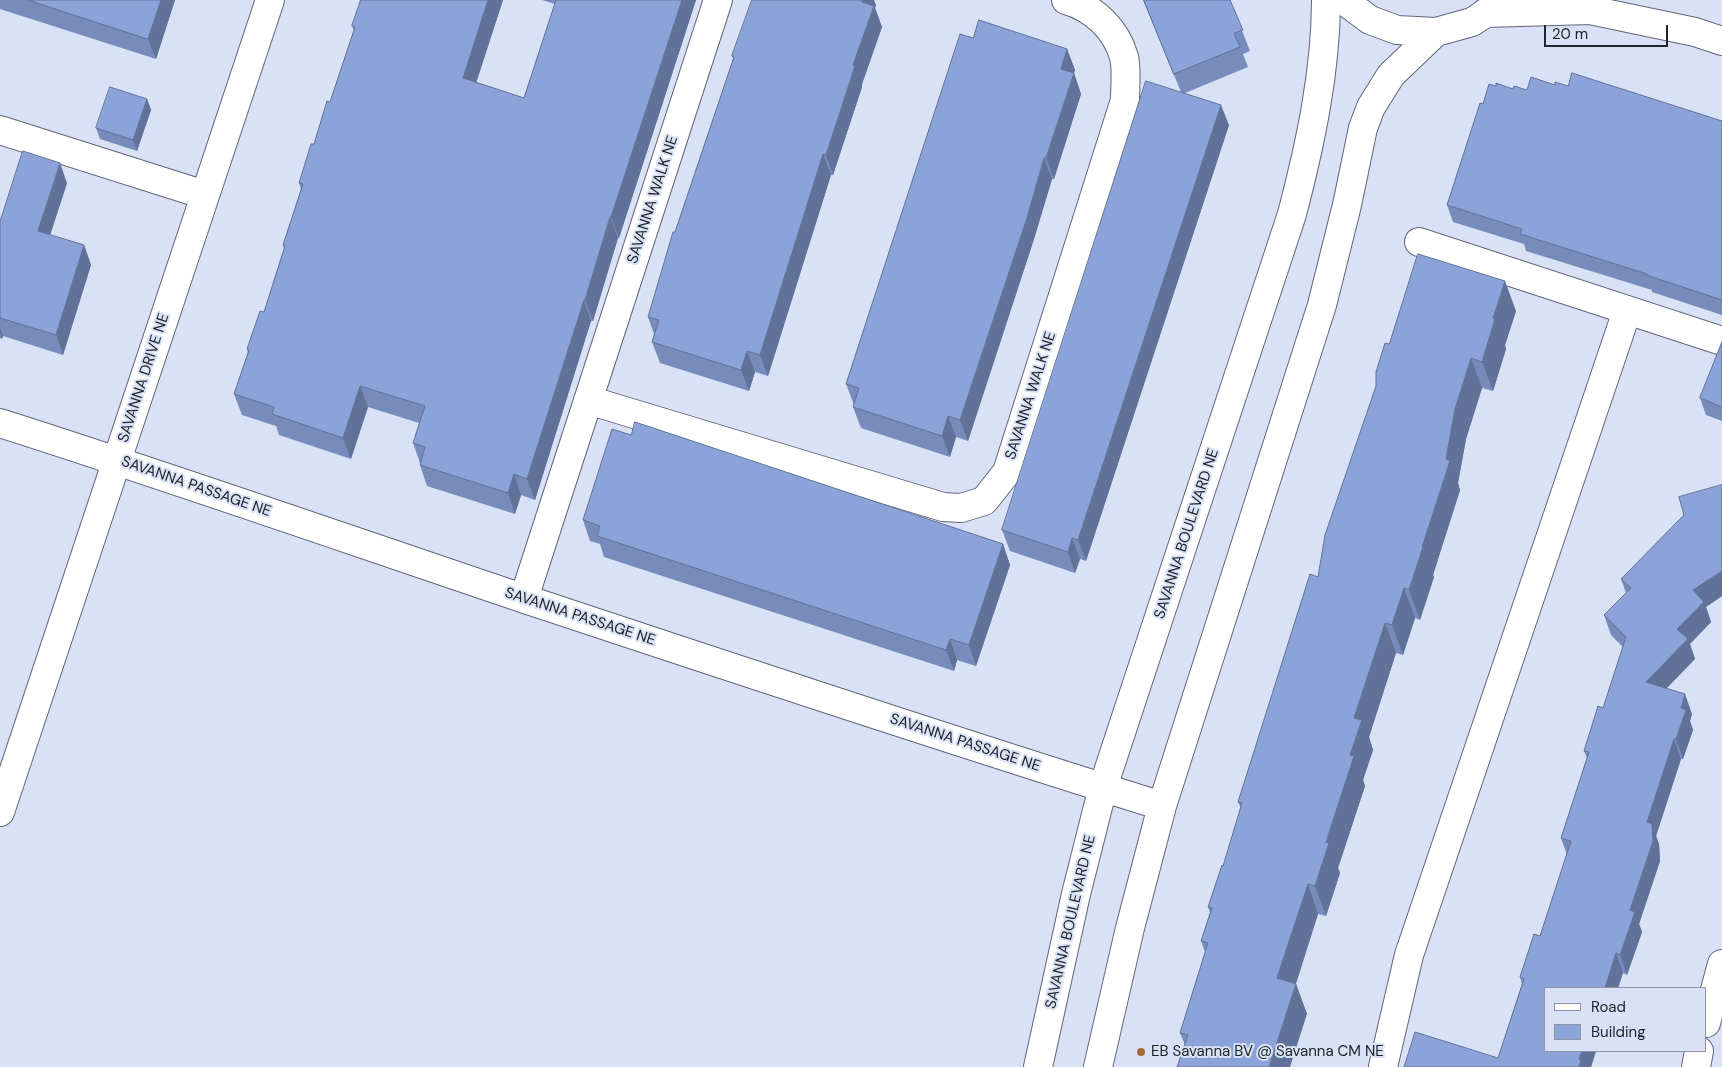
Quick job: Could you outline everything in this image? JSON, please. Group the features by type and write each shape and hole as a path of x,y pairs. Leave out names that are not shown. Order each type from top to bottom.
{"street":[{"name":"SAVANNA DRIVE NE","path":"0,812 270,0"},
{"name":"SAVANNA WALK NE","path":"524,598 718,0"},
{"name":"SAVANNA WALK NE","path":"588,400 943,507 961,508 984,501 1007,472 1125,100 1124,58 1110,27 1081,5 1066,0"},
{"name":"SAVANNA BOULEVARD NE","path":"1038,1067 1076,894 1103,787 1292,214 1306,162 1315,110 1326,36 1326,0"},
{"path":"1342,0 1370,20 1397,30 1436,32 1472,22 1495,7 1590,10 1695,32 1722,41"},
{"path":"1098,1067 1130,928 1162,806 1322,305 1347,205 1363,128 1371,107 1391,75 1436,32"},
{"path":"0,130 205,195"},
{"path":"1420,242 1722,341"},
{"path":"1383,1067 1409,955 1627,310"},
{"name":"SAVANNA PASSAGE NE","path":"0,422 524,598 1162,806"},
{"path":"1712,1013 1722,964"},
{"path":"1696,1067 1699,1052"}],"building":[{"path":"28,0 161,0 148,39"},
{"path":"361,0 488,0 463,78 524,98 556,0 682,0 610,217 527,479 514,474 508,493 420,465 425,447 413,443 425,406 360,386 343,438 272,414 274,407 234,394 260,311 264,312 285,246 283,245 303,184 299,183 311,144 314,144 327,101 330,102 355,27 352,26"},
{"path":"752,0 862,0 862,2 874,6 853,65 855,66 826,155 823,154 760,355 747,351 741,370 652,342 659,320 648,317 673,232 675,232"},
{"path":"1144,0 1230,0 1243,30 1234,33 1240,47 1174,74"},
{"path":"979,20 1067,49 1061,69 1074,73 1046,158 1044,158 1027,218 960,420 948,416 942,436 853,407 859,388 846,384 960,34 973,38"},
{"path":"1572,73 1722,121 1722,300 1520,234 1522,229 1447,205 1480,103 1483,104 1489,84 1496,86 1496,83 1513,89 1514,86 1527,90 1531,77 1555,85 1555,82 1568,86"},
{"path":"1146,81 1221,105 1078,540 1072,538 1068,552 1002,530"},
{"path":"110,87 147,99 133,140 96,128"},
{"path":"23,151 60,163 38,231 84,245 56,335 0,318 0,222"},
{"path":"1418,254 1505,281 1493,318 1495,319 1482,362 1471,358 1455,409 1446,459 1450,461 1423,547 1409,590 1404,588 1392,625 1385,623 1354,718 1362,720 1350,755 1354,756 1326,842 1329,843 1315,886 1308,884 1277,978 1296,984 1269,1067 1177,1067 1188,1035 1180,1033 1208,943 1201,941 1212,908 1208,907 1223,866 1242,803 1238,802 1310,574 1318,577 1325,535 1376,386 1376,372 1385,343 1389,344"},
{"path":"1722,342 1722,407 1700,398"},
{"path":"635,422 1003,544 969,645 950,639 946,650 597,536 600,526 583,520 612,429 631,435"},
{"path":"1722,485 1722,571 1693,590 1704,602 1677,629 1688,639 1646,682 1685,694 1681,708 1686,710 1676,739 1674,739 1647,822 1652,824 1653,841 1630,910 1635,912 1620,955 1616,953 1605,987 1544,987 1544,1052 1582,1052 1579,1067 1404,1067 1415,1032 1498,1058 1524,979 1520,977 1534,934 1540,936 1571,841 1561,838 1589,752 1584,751 1598,706 1603,708 1626,637 1604,615 1631,588 1621,579 1684,515 1679,497"}],"place":[{"name":"EB Savanna BV @ Savanna CM NE","path":"1141,1052"}]}
